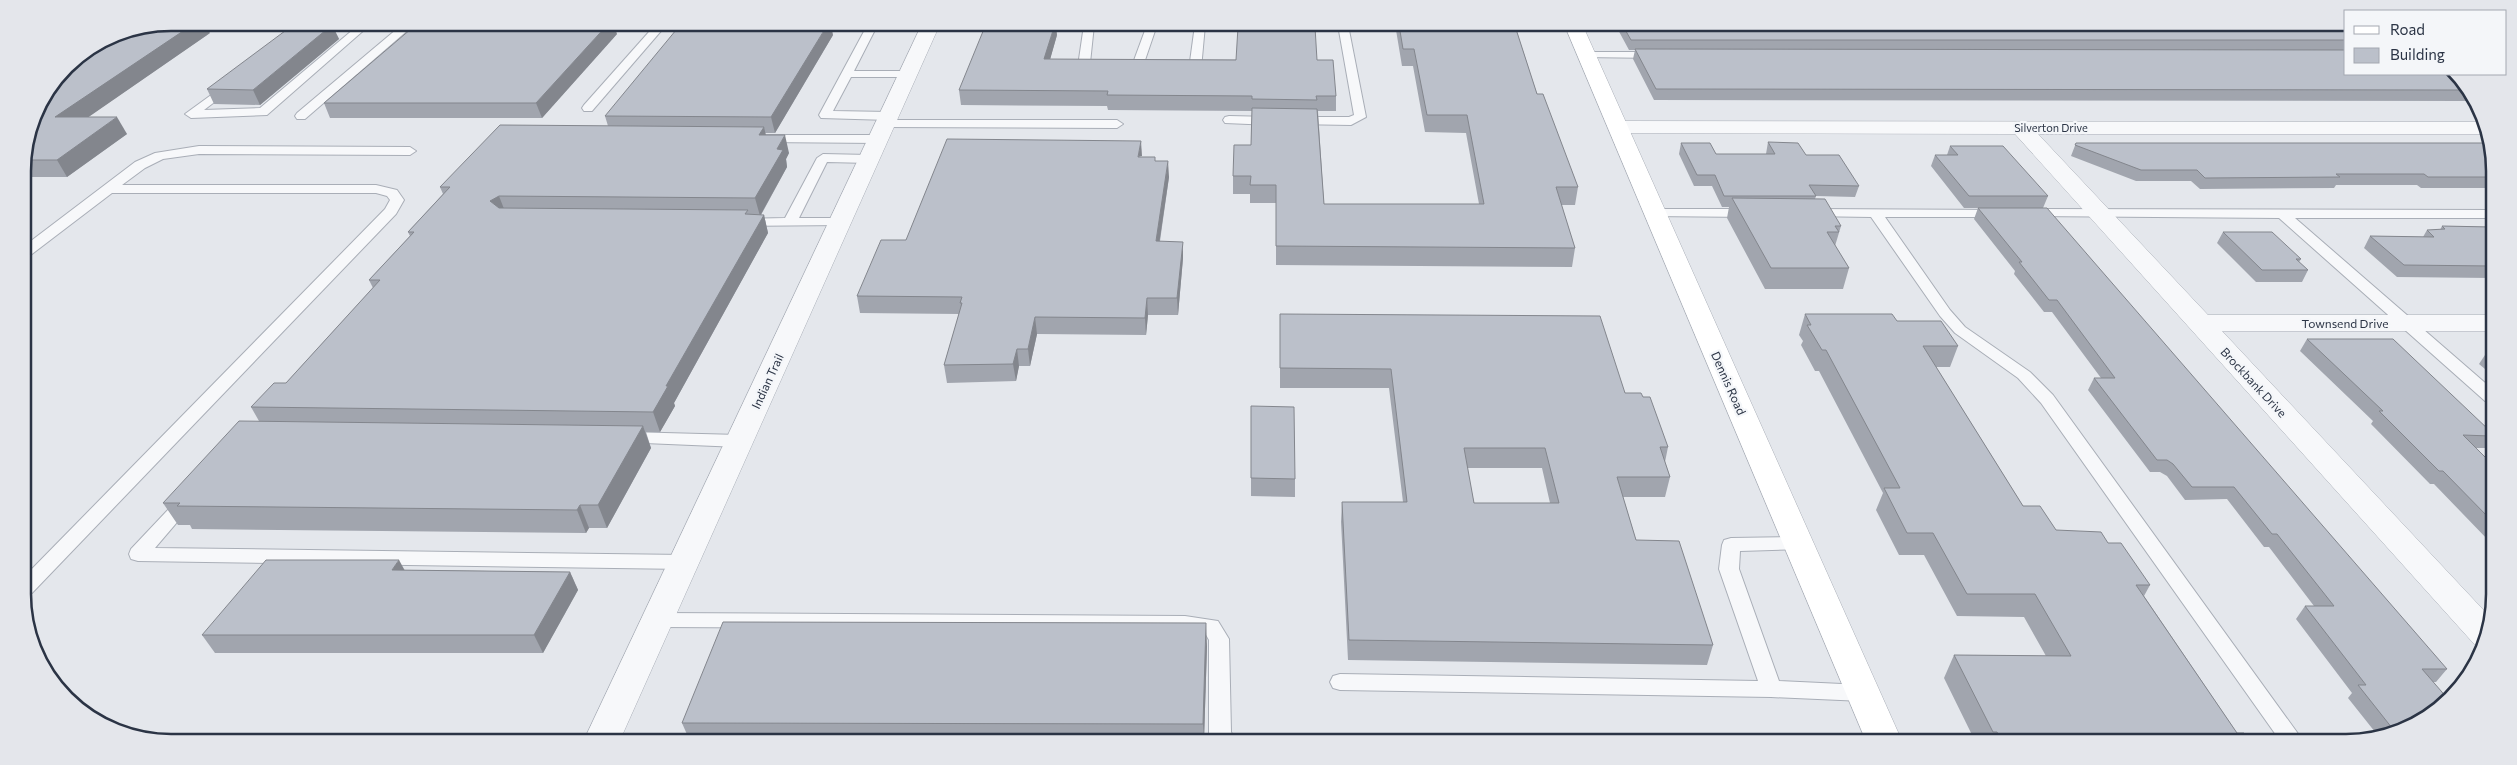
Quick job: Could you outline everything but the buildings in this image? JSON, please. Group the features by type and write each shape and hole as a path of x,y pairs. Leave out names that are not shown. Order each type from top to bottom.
{"street":[{"name":"Dennis Road","path":"1576,31 1881,733"},
{"name":"Indian Trail","path":"606,734 927,32"},
{"name":"Silverton Drive","path":"1618,127 2478,128"},
{"name":"Brockbank Drive","path":"2020,127 2481,629"},
{"name":"Townsend Drive","path":"2199,323 2486,323"}],"lane":[{"path":"1229,120 1351,121 1360,117 1344,31"},
{"path":"237,80 192,114 263,112 357,32"},
{"path":"301,116 400,32"},
{"path":"588,108 655,32"},
{"path":"869,32 849,74 825,116 880,134"},
{"path":"1088,32 1084,66 1137,66 1150,32"},
{"path":"1195,69 1199,32"},
{"path":"1586,55 1666,55"},
{"path":"849,74 908,74"},
{"path":"751,139 1118,124"},
{"path":"790,222 823,158 880,134"},
{"path":"32,247 140,165 160,156 181,151 410,151"},
{"path":"31,582 391,211 397,200 392,193 376,189 109,189"},
{"path":"1655,213 1760,213"},
{"path":"1799,213 2486,214"},
{"path":"1875,213 1945,314 1960,330 2024,375 2047,399 2288,733"},
{"path":"2283,214 2486,393"},
{"path":"731,223 839,222"},
{"path":"614,438 739,441"},
{"path":"202,484 138,554 685,562"},
{"path":"1771,689 1730,569 1732,545 1799,544"},
{"path":"658,620 1175,623 1211,626 1219,639 1220,734"},
{"path":"1340,682 1863,692"}]}
